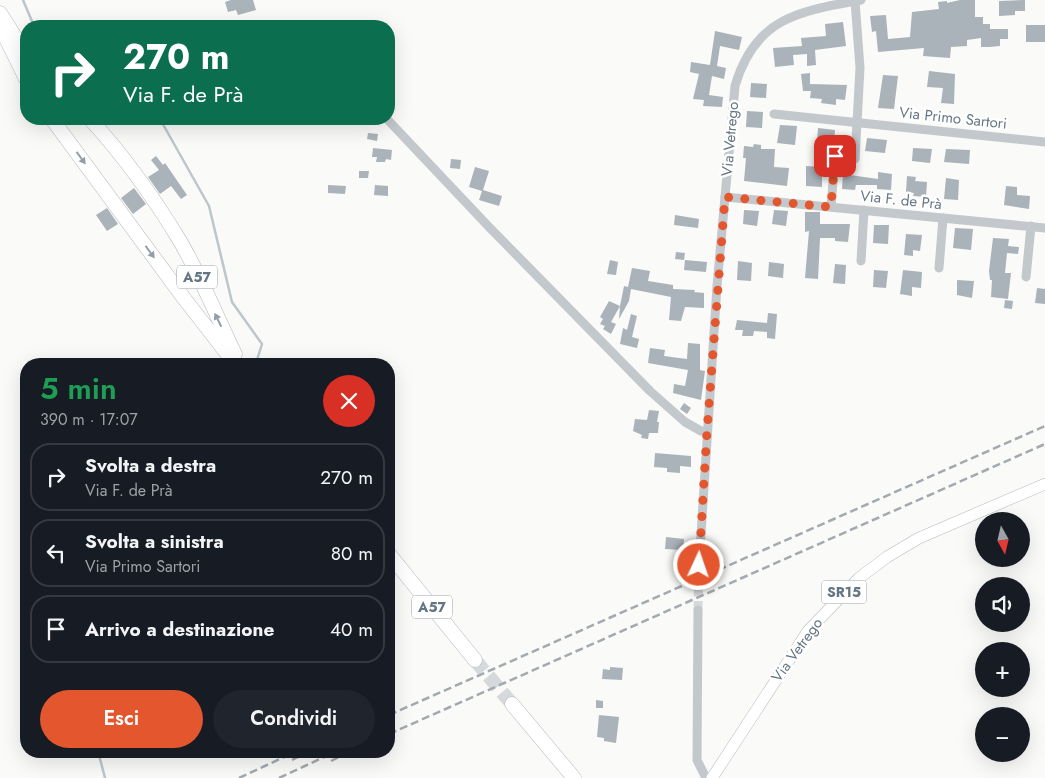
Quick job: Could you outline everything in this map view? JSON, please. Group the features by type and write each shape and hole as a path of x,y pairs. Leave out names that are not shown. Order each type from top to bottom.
{"highway":[{"path":"0,1 18,47"},
{"path":"0,14 18,47"},
{"path":"0,26 18,47"},
{"name":"A57","path":"56,125 183,298 230,358"},
{"name":"A57","path":"96,125 110,140 149,194 180,242 236,358"},
{"name":"A57","path":"395,561 475,660"},
{"path":"512,704 574,778"}],"main road":[{"name":"Via Vetrego","path":"712,778 808,631 859,578 887,557 919,538 1045,484"}],"street":[{"path":"831,207 835,156 855,159 860,68 858,1"},
{"name":"Via Vetrego","path":"699,565 707,431 735,86 742,68 755,46 770,28 785,18 805,11 858,1"},
{"name":"Via Primo Sartori","path":"774,114 1045,142"},
{"path":"393,125 489,227 650,391 685,422 701,431 707,431"},
{"name":"Via F. de Prà","path":"725,197 1045,228"},
{"path":"861,261 864,210"},
{"path":"939,268 944,218"},
{"path":"1026,277 1031,226"},
{"path":"698,610 697,760 706,778"}],"building":[{"path":"231,0 253,0 256,10 238,15 236,10 228,12 225,2"},
{"path":"960,0 975,0 975,17 983,17 983,24 990,24 990,29 1008,29 1008,39 1000,39 1000,46 989,47 981,47 981,38 967,40 967,46 951,47 950,58 923,56 924,48 878,52 876,31 872,32 870,16 886,15 888,39 910,37 912,12 939,9 938,2 947,1 947,3"},
{"path":"1025,0 1025,11 1015,11 1015,15 999,16 999,1"},
{"path":"843,22 846,46 815,50 816,65 807,66 807,54 793,55 794,65 775,67 773,48 802,46 801,38 826,36 825,24"},
{"path":"1026,25 1045,25 1045,42 1026,42"},
{"path":"715,31 742,37 739,50 720,46 717,66 726,68 724,79 712,76 709,95 723,97 722,107 703,106 704,100 693,99 699,74 690,72 691,62 710,65"},
{"path":"929,71 955,74 954,104 941,103 943,88 927,87"},
{"path":"810,73 810,84 847,85 845,100 836,99 836,105 821,103 822,99 810,98 811,91 803,91 801,74"},
{"path":"883,75 898,76 894,109 878,108"},
{"path":"751,83 767,84 766,98 750,97"},
{"path":"747,111 763,112 762,128 746,127"},
{"path":"780,125 797,126 795,145 777,143"},
{"path":"818,128 835,130 834,144 817,142"},
{"path":"368,133 378,134 377,141 367,139"},
{"path":"867,138 887,140 885,153 865,151"},
{"path":"754,144 761,145 761,149 775,149 774,167 789,168 787,186 744,181 746,158 743,158 744,146 753,147"},
{"path":"373,148 392,150 391,160 386,159 385,162 376,162 377,157 372,157"},
{"path":"913,148 932,149 930,163 912,161"},
{"path":"946,149 970,150 969,164 944,162"},
{"path":"156,156 163,165 165,163 187,195 181,199 171,186 160,194 148,177 159,170 151,160"},
{"path":"451,159 461,160 460,169 450,168"},
{"path":"806,166 822,167 822,187 806,186"},
{"path":"475,167 489,171 483,190 502,196 499,206 479,200 482,191 469,187"},
{"path":"359,171 369,171 368,178 359,178"},
{"path":"878,172 892,174 891,190 877,189 877,185 856,185 855,190 842,189 843,174 878,179"},
{"path":"907,176 916,177 915,181 927,182 926,197 913,196 914,193 906,192"},
{"path":"946,178 959,180 958,200 944,199"},
{"path":"328,185 346,186 345,194 328,193"},
{"path":"375,185 388,186 388,196 374,195"},
{"path":"1006,186 1017,187 1017,195 1030,196 1029,209 1004,205"},
{"path":"134,188 146,204 133,214 121,198"},
{"path":"107,208 118,224 107,231 96,215"},
{"path":"744,210 759,211 757,226 743,224"},
{"path":"774,210 788,211 786,226 772,224"},
{"path":"805,212 820,212 820,224 850,224 848,242 835,241 835,238 820,238 818,279 805,278 809,231 805,232"},
{"path":"675,215 699,219 698,228 674,225"},
{"path":"874,225 889,225 888,244 873,243"},
{"path":"955,228 973,229 971,250 953,248"},
{"path":"906,234 922,235 920,251 913,250 913,256 904,255"},
{"path":"993,238 1009,239 1008,246 1019,247 1018,254 1007,253 1005,273 1011,273 1008,299 991,297 992,280 990,280 989,271"},
{"path":"676,252 685,253 684,260 675,259"},
{"path":"610,260 618,262 616,275 607,274"},
{"path":"685,260 707,262 706,272 684,270"},
{"path":"738,261 752,263 751,281 737,280"},
{"path":"769,262 784,264 783,278 768,276"},
{"path":"835,264 846,265 845,284 833,283"},
{"path":"632,268 650,271 648,281 673,285 673,289 695,290 694,292 704,293 704,308 685,307 681,321 669,320 671,297 631,289 629,301 619,319 624,286 628,287"},
{"path":"874,270 888,271 886,288 873,287"},
{"path":"903,270 922,272 921,288 912,287 912,296 900,294"},
{"path":"957,280 974,281 972,298 957,295"},
{"path":"1037,288 1045,289 1045,304 1035,303"},
{"path":"1005,300 1013,301 1012,309 1004,308"},
{"path":"609,301 620,306 611,322 616,324 611,334 603,329 605,326 600,324 603,319 600,317"},
{"path":"768,313 777,314 775,339 767,338 767,332 754,331 753,336 742,336 743,330 735,330 737,320 767,323"},
{"path":"631,314 637,316 632,337 639,339 637,348 620,344 623,328 627,330"},
{"path":"688,343 700,344 700,370 705,371 701,400 673,393 674,384 685,386 688,370 648,363 650,348 665,350 664,356 687,359"},
{"path":"684,403 691,408 687,414 680,409"},
{"path":"649,410 659,411 658,433 649,433 648,439 641,438 642,435 633,431 635,419 647,420"},
{"path":"655,453 691,456 691,467 680,466 680,473 667,472 667,468 654,467"},
{"path":"666,537 684,539 683,550 665,549"},
{"path":"610,667 623,668 622,680 602,679 603,669 610,670"},
{"path":"596,700 603,701 603,708 596,708"},
{"path":"599,715 619,717 616,743 604,741 604,738 597,737"}],"waterway":[{"path":"23,0 31,20"},
{"path":"163,125 209,206 232,302 262,344 258,358"},
{"path":"100,758 105,778"}],"tunnel":[{"path":"698,610 699,565"},
{"path":"475,660 512,704"}],"railway":[{"path":"395,712 1045,426"},
{"path":"395,731 1045,444"},
{"path":"239,778 282,758"},
{"path":"292,760 296,758"},
{"path":"279,778 322,758"},
{"path":"331,761 337,758"}],"route":[{"path":"699,565 717,286 725,197 831,207 835,156"}]}
